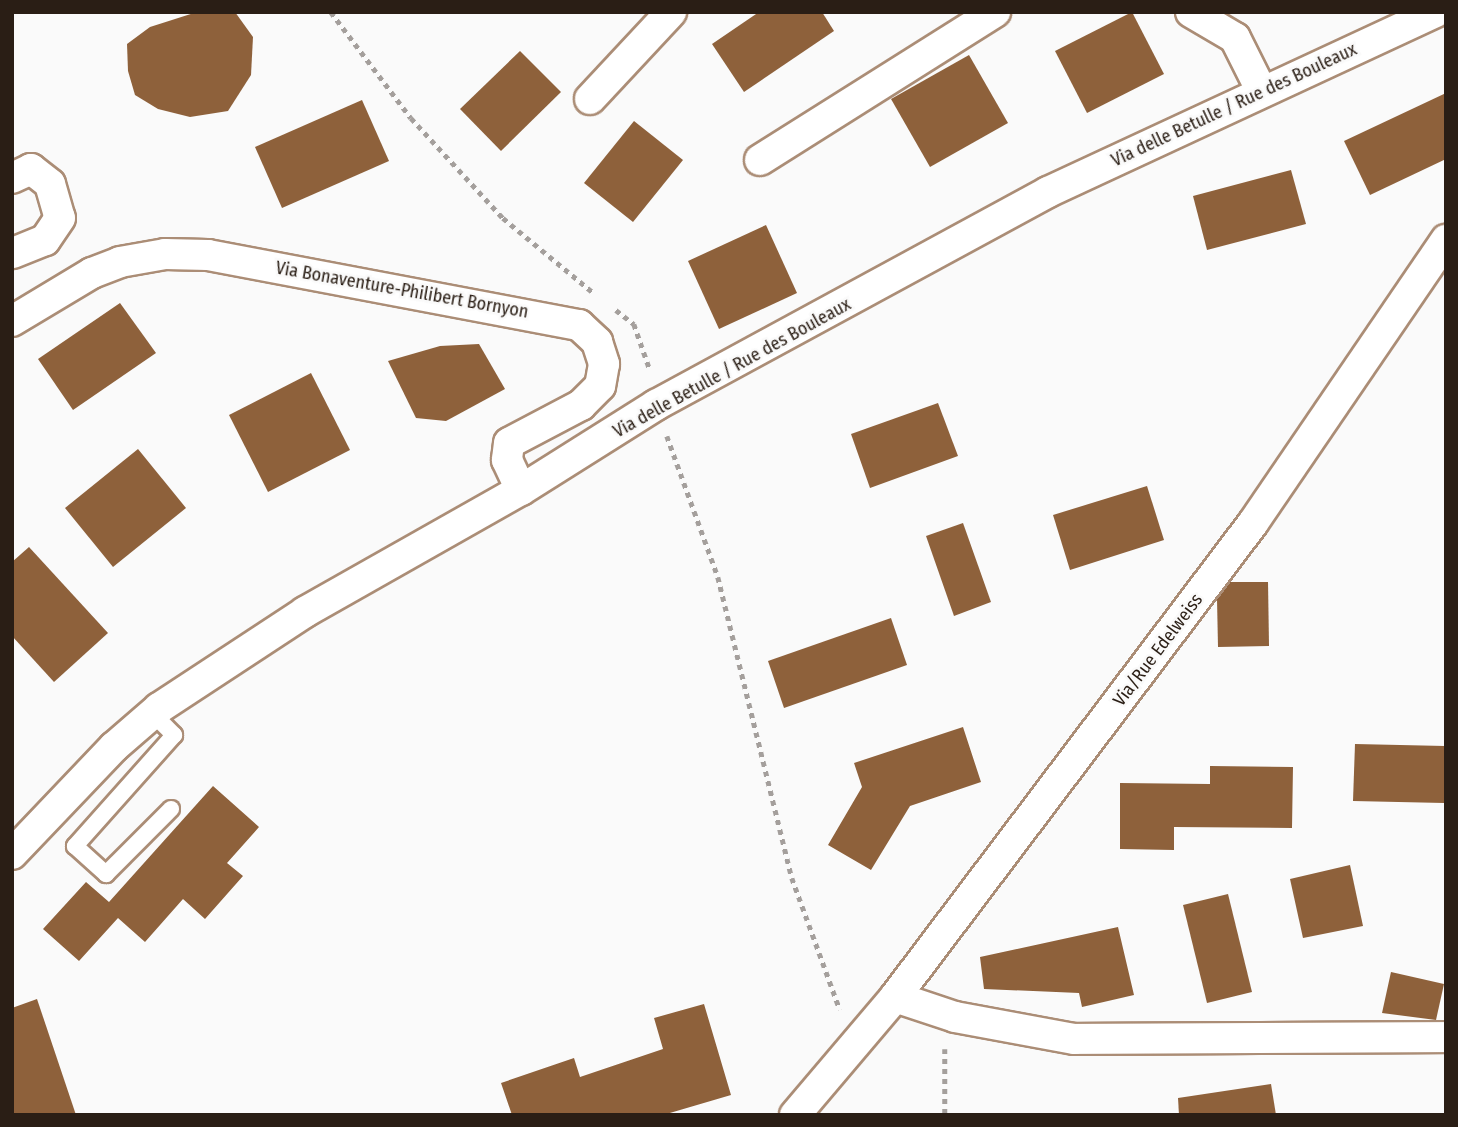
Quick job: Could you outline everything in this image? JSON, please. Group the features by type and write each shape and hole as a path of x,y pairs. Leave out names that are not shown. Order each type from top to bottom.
{"street":[{"path":"590,99 671,12"},
{"path":"760,160 995,12"},
{"path":"1191,12 1235,38 1261,90"},
{"name":"Via delle Betulle / Rue des Bouleaux","path":"12,854 114,747 153,714 306,612 521,490 656,405 1048,192 1182,132 1261,90 1436,12"},
{"path":"12,178 32,169 50,184 60,218 45,240 12,253"},
{"name":"Via/Rue Edelweiss","path":"795,1115 895,997 1253,523 1446,240"},
{"name":"Via Bonaventure-Philibert Bornyon","path":"12,321 92,273 120,262 165,254 208,255 579,325 597,342 604,364 600,386 581,405 509,443 507,460 521,490"},
{"path":"895,997 955,1017 1074,1039 1446,1037"}],"lane":[{"path":"153,714 174,735 75,846 106,874 171,809"}],"path":[{"path":"331,12 411,118 503,218 598,297"},
{"path":"607,303 634,324 648,355 656,405 718,578 792,878 853,1046"},
{"path":"936,1038 945,1046 945,1115"}],"building":[{"path":"197,12 235,12 253,37 251,75 228,111 190,117 158,109 135,95 128,71 127,44 150,27"},
{"path":"759,12 822,12 834,31 744,92 712,44"},
{"path":"1132,12 1164,74 1087,113 1055,51"},
{"path":"520,51 561,92 501,151 460,109"},
{"path":"969,55 1008,123 930,167 891,99"},
{"path":"1446,93 1446,159 1370,195 1344,141"},
{"path":"362,100 389,161 282,208 255,147"},
{"path":"634,121 683,160 633,222 584,183"},
{"path":"1291,170 1306,224 1207,250 1193,196"},
{"path":"766,225 797,293 719,329 688,261"},
{"path":"120,303 156,353 73,410 38,359"},
{"path":"479,344 505,389 446,421 416,418 388,361 440,346"},
{"path":"311,373 350,450 268,492 229,415"},
{"path":"938,403 958,456 870,488 851,434"},
{"path":"138,449 186,508 113,567 65,508"},
{"path":"1147,486 1164,540 1070,570 1053,515"},
{"path":"963,523 991,602 954,616 926,536"},
{"path":"29,547 108,633 54,682 12,636 12,562"},
{"path":"1230,582 1268,582 1269,646 1218,647 1217,599"},
{"path":"891,618 907,665 784,708 768,661"},
{"path":"963,727 981,782 910,806 871,870 828,845 862,787 854,763"},
{"path":"1355,744 1445,746 1444,803 1353,801"},
{"path":"1210,766 1293,767 1292,828 1174,827 1174,850 1120,849 1120,783 1210,784"},
{"path":"213,786 259,827 227,863 243,876 205,919 183,899 145,942 118,918 79,961 43,929 86,882 109,902"},
{"path":"1350,865 1363,926 1303,938 1290,879"},
{"path":"1228,894 1252,992 1207,1003 1183,905"},
{"path":"1118,927 1134,995 1082,1007 1079,993 984,989 980,957"},
{"path":"1391,972 1444,984 1436,1020 1382,1013"},
{"path":"37,999 76,1115 12,1115 12,1008"},
{"path":"704,1004 731,1095 663,1115 512,1115 501,1083 574,1058 580,1077 663,1049 654,1018"},
{"path":"1271,1084 1276,1115 1179,1115 1178,1098"}]}
